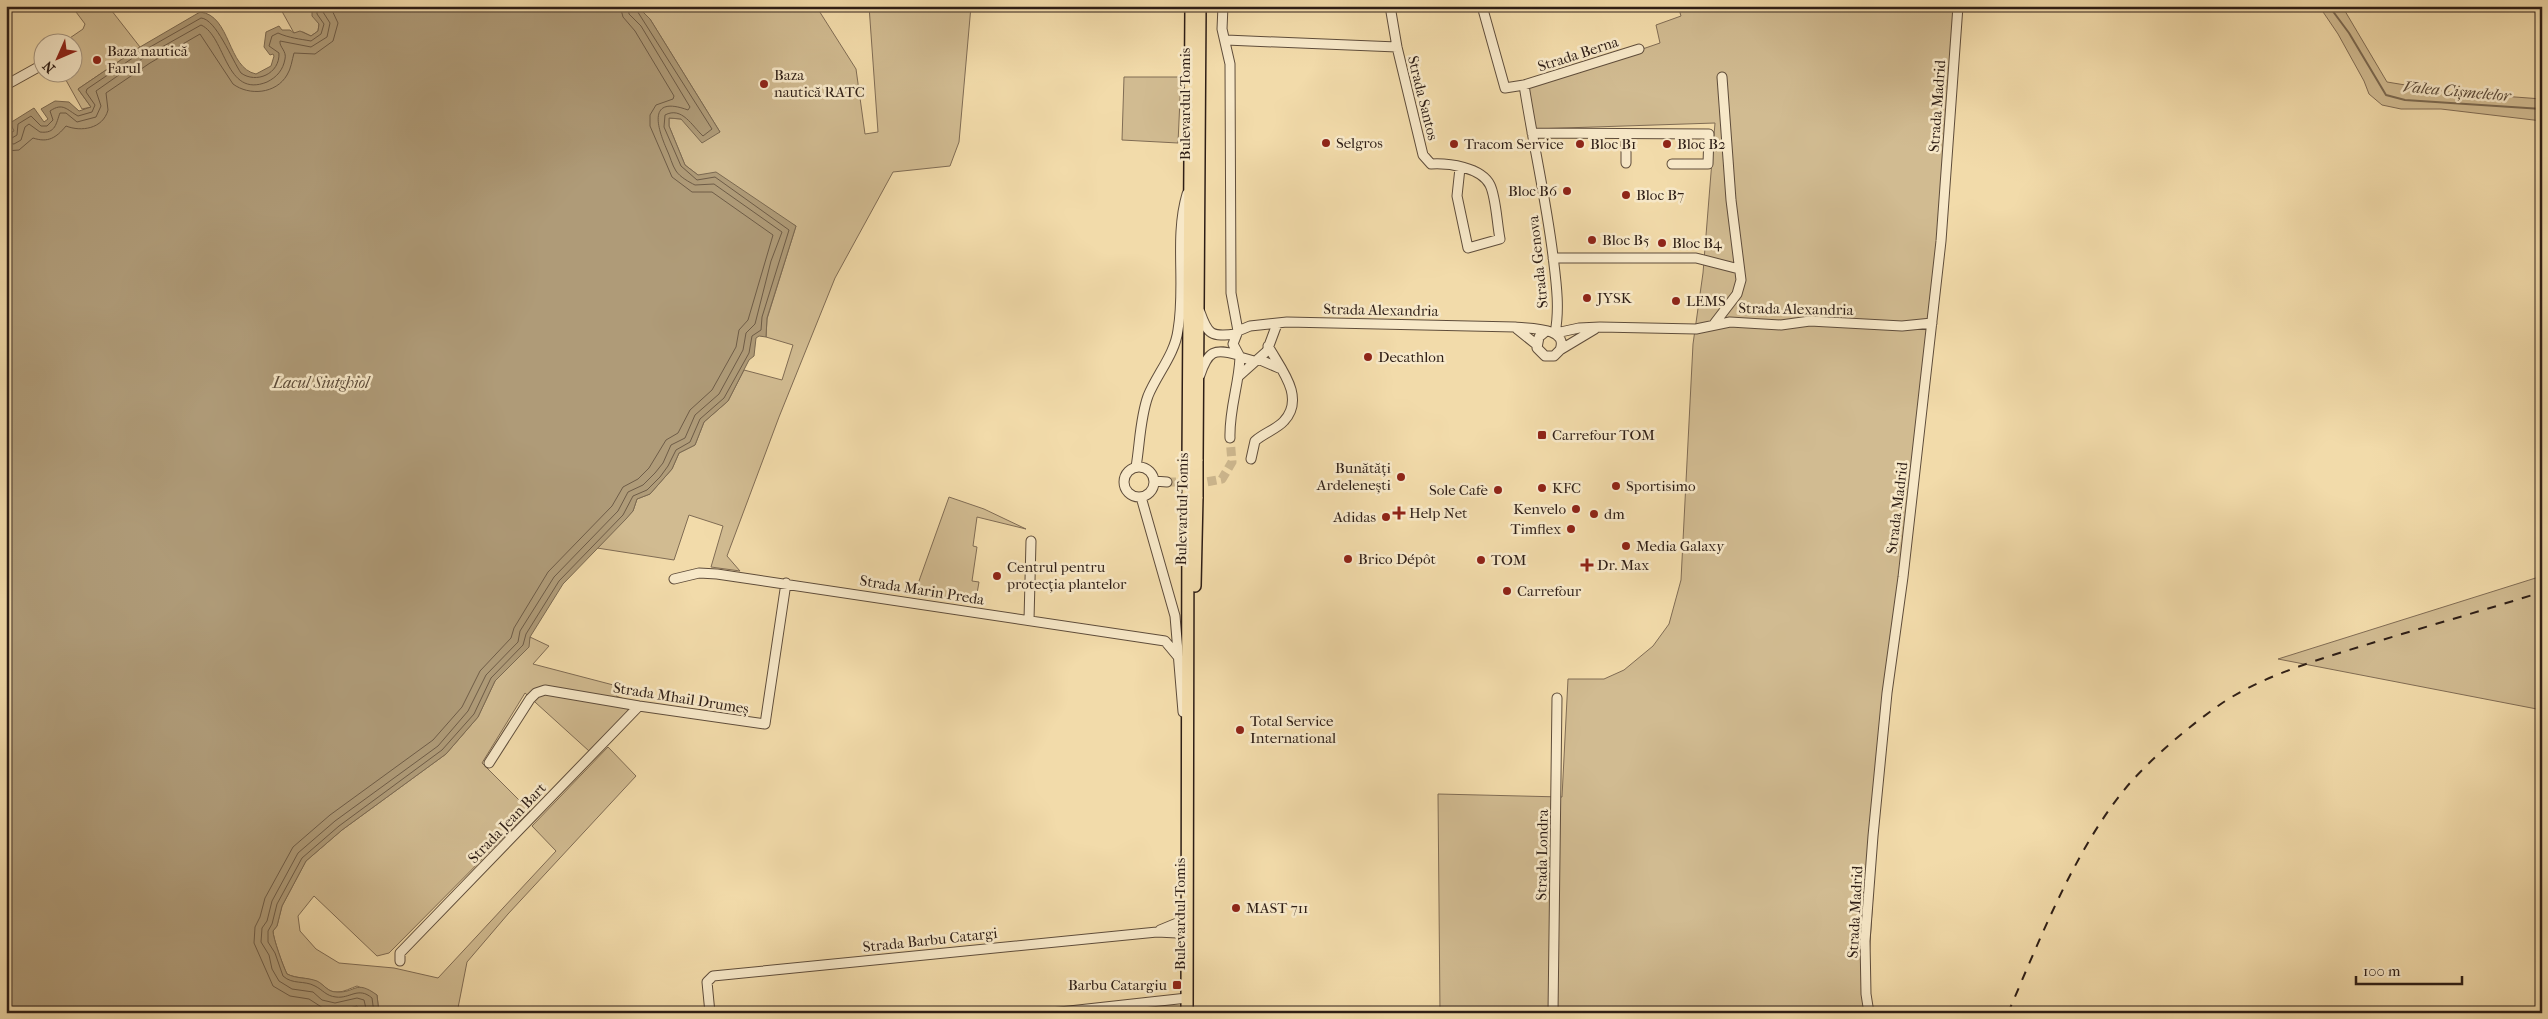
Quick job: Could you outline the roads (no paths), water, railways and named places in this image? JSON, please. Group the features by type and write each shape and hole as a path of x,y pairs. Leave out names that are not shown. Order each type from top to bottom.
{"main road":[{"name":"Bulevardul Tomis","path":"1191,6 1190,182 1193,462 1194,1013"},
{"name":"Bulevardul Tomis","path":"1193,462 1198,380 1200,6"},
{"name":"Bulevardul Tomis","path":"1188,1013 1187,747 1193,496"}],"street":[{"path":"1222,6 1222,29 1230,64 1231,293 1237,333 1233,344 1239,356 1239,376 1230,415 1230,438"},
{"name":"Strada Santos","path":"1390,6 1397,47 1425,160 1431,164 1449,163 1460,168"},
{"path":"1482,6 1503,84 1509,89 1524,86"},
{"name":"Strada Madrid","path":"1869,1013 1866,994 1865,941 1873,836 1887,693 1903,577 1932,323 1944,205 1948,120 1958,6"},
{"path":"1226,40 1397,47"},
{"name":"Strada Berna","path":"1524,86 1639,49"},
{"path":"6,85 32,71"},
{"path":"1714,324 1736,294 1741,280 1730,200 1722,77"},
{"name":"Strada Genova","path":"1524,86 1548,213 1558,321 1556,333"},
{"path":"1532,133 1709,134 1708,164 1672,164"},
{"path":"1626,134 1626,163"},
{"path":"1460,168 1480,174 1490,185 1500,238 1468,248 1457,196 1460,168"},
{"path":"1136,467 1142,414 1155,379 1169,356 1178,333 1181,308 1182,215 1190,182"},
{"path":"1553,258 1696,258 1740,269"},
{"path":"1199,307 1205,325 1211,334 1221,336 1237,333 1253,326"},
{"path":"1233,311 1264,332 1279,368 1286,376 1292,388 1293,402 1290,413 1283,422 1255,441 1251,459"},
{"name":"Strada Alexandria","path":"1556,333 1579,328 1600,327 1696,329 1730,322 1781,326 1810,321 1902,326 1932,323"},
{"name":"Strada Alexandria","path":"1253,326 1287,322 1515,327 1545,332"},
{"path":"1239,376 1267,351 1277,324"},
{"path":"1515,327 1537,345"},
{"name":"Strada Alexandria","path":"1560,350 1575,339 1600,327"},
{"path":"1545,332 1556,333 1562,342 1560,350 1554,356 1545,356 1539,351 1537,345 1538,337 1545,332"},
{"path":"1198,380 1206,359 1211,354 1220,351 1279,368"},
{"path":"1136,467 1150,472 1154,482 1149,494 1141,497 1131,495 1124,487 1124,476 1136,467"},
{"path":"1154,482 1167,482"},
{"path":"1141,497 1178,629 1187,747"},
{"path":"1029,620 1031,541"},
{"name":"Strada Marin Preda","path":"674,579 700,573 717,574 1165,641"},
{"name":"Strada Mhail Drumeș","path":"489,764 530,699 545,690 765,724 786,583"},
{"path":"1178,629 1165,641 1180,659"},
{"name":"Strada Londra","path":"1553,1013 1557,698"},
{"name":"Strada Jean Bart","path":"400,961 400,953 639,706"},
{"name":"Strada Barbu Catargi","path":"1157,932 1177,923 1187,913"},
{"name":"Strada Barbu Catargi","path":"710,1013 707,982 713,976 1157,932 1177,933 1187,942"},
{"path":"1051,1013 1187,998"}],"water":[{"name":"Lacul Siutghiol","path":"312,6 637,6 650,19 720,132 702,143 681,119 669,118 669,126 685,165 698,175 716,172 796,226 767,318 766,337 759,336 756,338 754,356 749,360 728,401 704,422 695,445 679,453 672,469 650,494 637,499 633,511 563,584 530,637 529,647 495,681 478,717 446,754 342,830 306,861 282,906 277,926 273,931 278,952 287,974 317,981 328,990 334,992 343,992 360,987 370,990 377,995 379,1013 6,1013 6,127 10,133 14,131 10,123 34,108 44,122 48,119 41,109 55,101 69,102 79,111 91,107 78,89 140,47 200,12 210,15 218,22 239,62 247,70 256,74 271,66 274,56 273,54 270,55 264,47 266,32 279,26 282,30 290,30 294,33 300,31 311,36 318,31 319,24 312,16"}],"waterway":[{"name":"Valea Cișmelelor","path":"2329,6 2349,33 2386,95 2405,100 2542,109"}],"tunnel":[{"path":"1167,482 1206,482 1222,479 1232,462 1230,438"}],"railway":[{"path":"2008,1013 2061,893 2093,834 2130,783 2161,752 2195,723 2235,695 2292,669 2542,592"}],"place":[{"name":"Baza nautică Farul","path":"97,60"},
{"name":"Baza nautică RATC","path":"764,84"},
{"name":"Selgros","path":"1326,143"},
{"name":"Tracom Service","path":"1454,144"},
{"name":"Bloc B1","path":"1580,144"},
{"name":"Bloc B2","path":"1667,144"},
{"name":"Bloc B6","path":"1567,191"},
{"name":"Bloc B7","path":"1626,195"},
{"name":"Bloc B5","path":"1592,240"},
{"name":"Bloc B4","path":"1662,243"},
{"name":"JYSK","path":"1587,298"},
{"name":"LEMS","path":"1676,301"},
{"name":"Decathlon","path":"1368,357"},
{"name":"Carrefour TOM","path":"1542,435"},
{"name":"Bunătăți Ardelenești","path":"1401,477"},
{"name":"Sportisimo","path":"1616,486"},
{"name":"KFC","path":"1542,488"},
{"name":"Sole Cafe","path":"1498,490"},
{"name":"Kenvelo","path":"1576,509"},
{"name":"Help Net","path":"1399,513"},
{"name":"dm","path":"1594,514"},
{"name":"Adidas","path":"1386,517"},
{"name":"Timflex","path":"1571,529"},
{"name":"Media Galaxy","path":"1626,546"},
{"name":"Brico Dépôt","path":"1348,559"},
{"name":"TOM","path":"1481,560"},
{"name":"Dr. Max","path":"1587,565"},
{"name":"Centrul pentru protecția plantelor","path":"997,576"},
{"name":"Carrefour","path":"1507,591"},
{"name":"Total Service International","path":"1240,730"},
{"name":"MAST 711","path":"1236,908"},
{"name":"Barbu Catargiu","path":"1177,985"}]}
